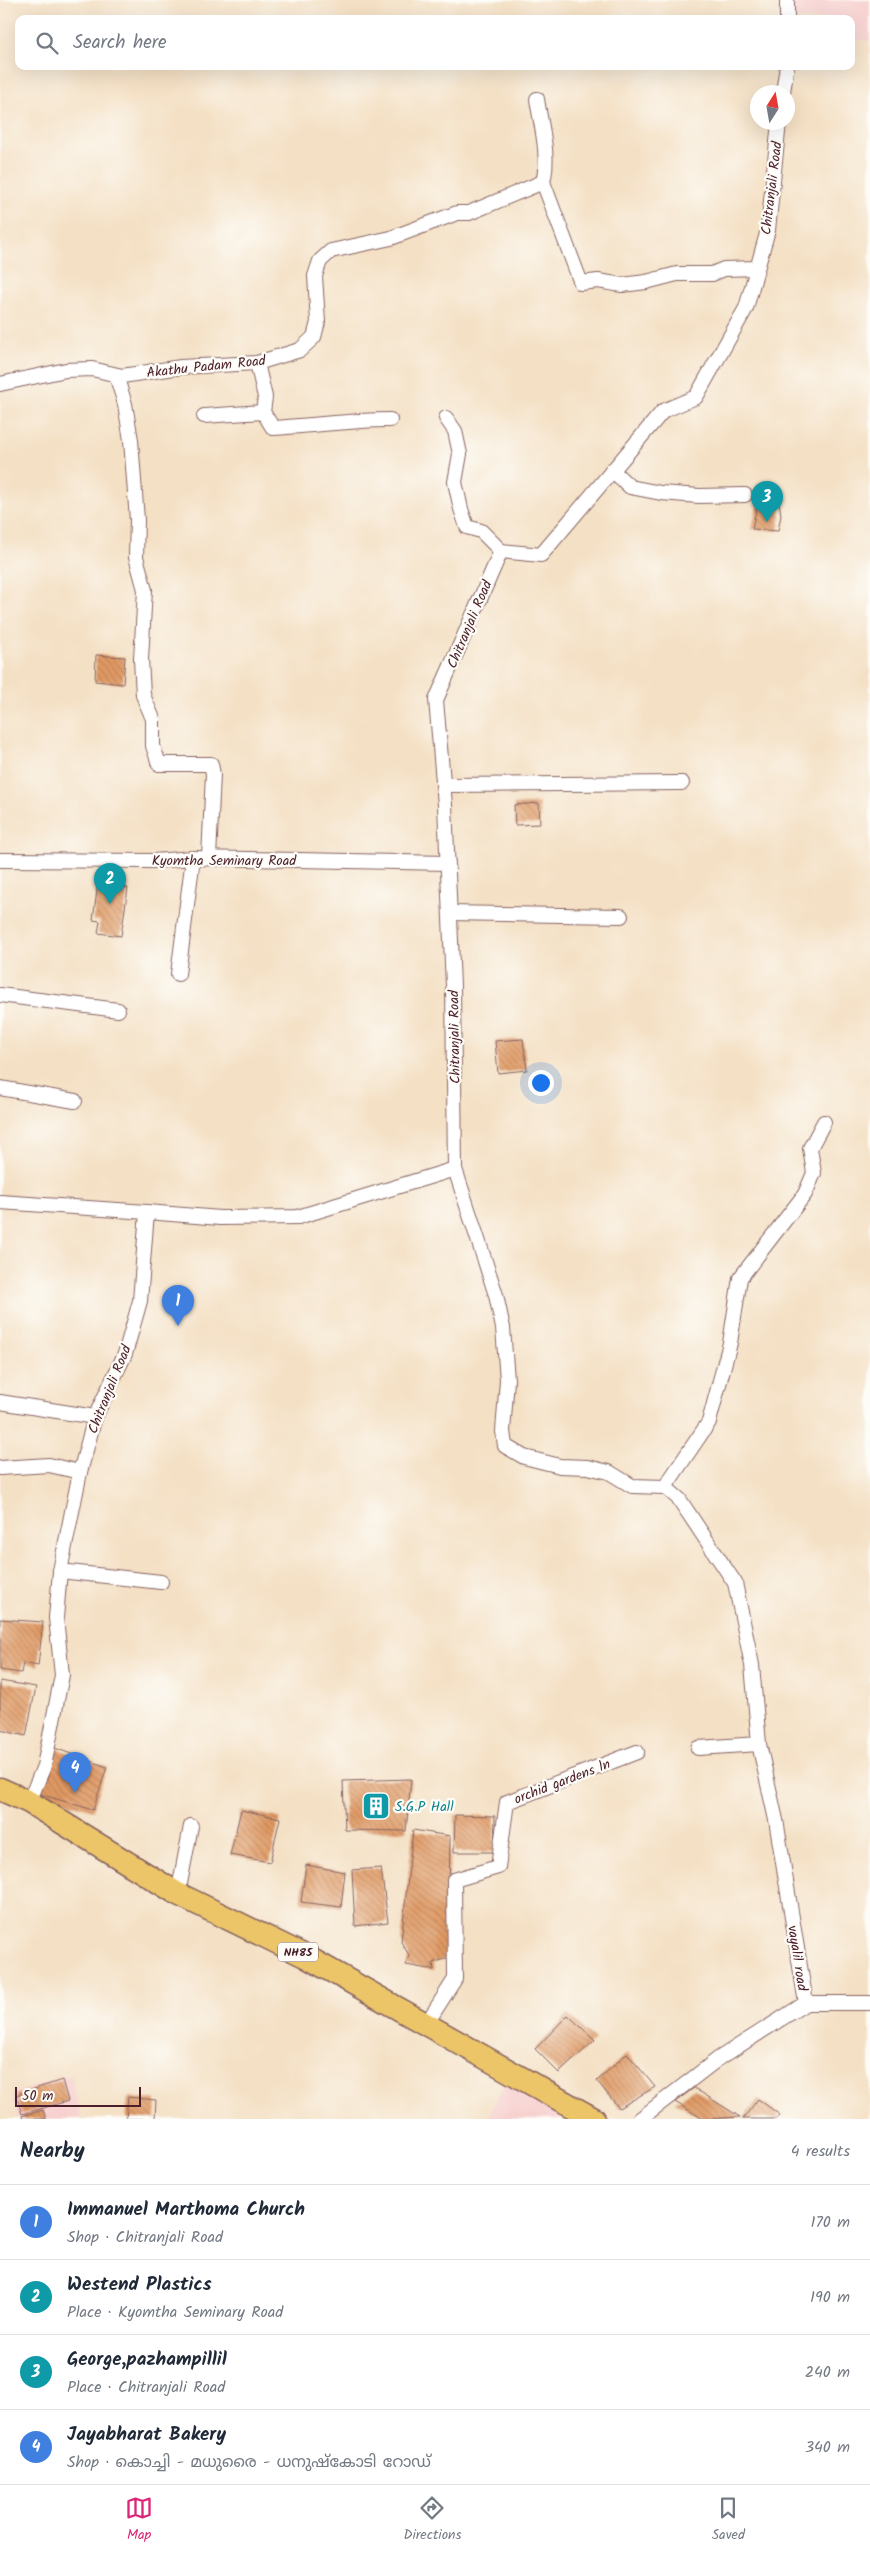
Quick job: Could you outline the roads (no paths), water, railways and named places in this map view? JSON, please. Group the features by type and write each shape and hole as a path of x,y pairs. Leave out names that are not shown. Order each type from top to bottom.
{"highway":[{"name":"NH85","path":"0,1789 29,1802 178,1894 305,1956 427,2023 594,2119"}],"street":[{"path":"787,0 787,15"},
{"path":"784,85 786,70"},
{"path":"536,99 546,150 547,168 543,182 581,283 598,281 622,285 646,282 678,274 712,274 724,269 756,268"},
{"name":"Chitranjali Road","path":"665,1486 632,1486 609,1472 588,1467 560,1466 524,1457 505,1446 503,1431 506,1380 504,1328 496,1295 455,1169 453,986 448,863 436,700 501,551 541,555 663,411 696,397 746,308 768,230 778,130"},
{"name":"Akathu Padam Road","path":"0,384 66,370 92,369 122,376 180,367 257,363 300,350 314,337 318,322 315,276 320,262 331,251 391,238 457,214 469,213 543,182"},
{"path":"257,363 265,397 263,412 273,428 328,425 349,420 390,420"},
{"path":"116,375 125,404 131,440 136,520 136,557 145,590 141,659 143,695 153,719 153,746 159,764 211,764 213,774 209,858"},
{"path":"204,416 263,412"},
{"path":"446,418 455,431 460,454 455,482 460,509 467,527 481,531 501,551"},
{"path":"612,470 630,487 661,493 698,496 745,495"},
{"path":"443,785 682,782"},
{"path":"178,974 193,858"},
{"name":"Kyomtha Seminary Road","path":"0,860 154,861 209,858 448,863"},
{"path":"450,913 621,916"},
{"path":"0,995 118,1010"},
{"path":"0,1088 75,1101"},
{"path":"665,1486 709,1422 730,1342 740,1278 805,1194 814,1173 810,1148 824,1122"},
{"path":"0,1202 220,1218 298,1217 455,1169"},
{"name":"Chitranjali Road","path":"29,1802 44,1766 62,1675 56,1618 60,1571 80,1472 95,1417 125,1354 140,1301 147,1212"},
{"path":"0,1402 95,1417"},
{"path":"0,1468 49,1465 80,1472"},
{"name":"vayalil road","path":"665,1486 679,1499 736,1583 752,1664 759,1744 776,1820 806,2003"},
{"path":"60,1571 161,1582"},
{"path":"698,1748 759,1744"},
{"name":"orchid gardens ln","path":"427,2023 455,1979 454,1880 498,1868 507,1802 637,1752"},
{"path":"178,1894 191,1826"},
{"name":"vayalil road","path":"640,2119 718,2060 806,2003 870,2003"}],"place":[{"name":"George,pazhampillil","path":"767,522"},
{"name":"Westend Plastics","path":"110,904"},
{"name":"Immanuel Marthoma Church","path":"178,1326"},
{"name":"Jayabharat Bakery","path":"75,1793"},
{"name":"S.G.P Hall","path":"376,1806"}]}
